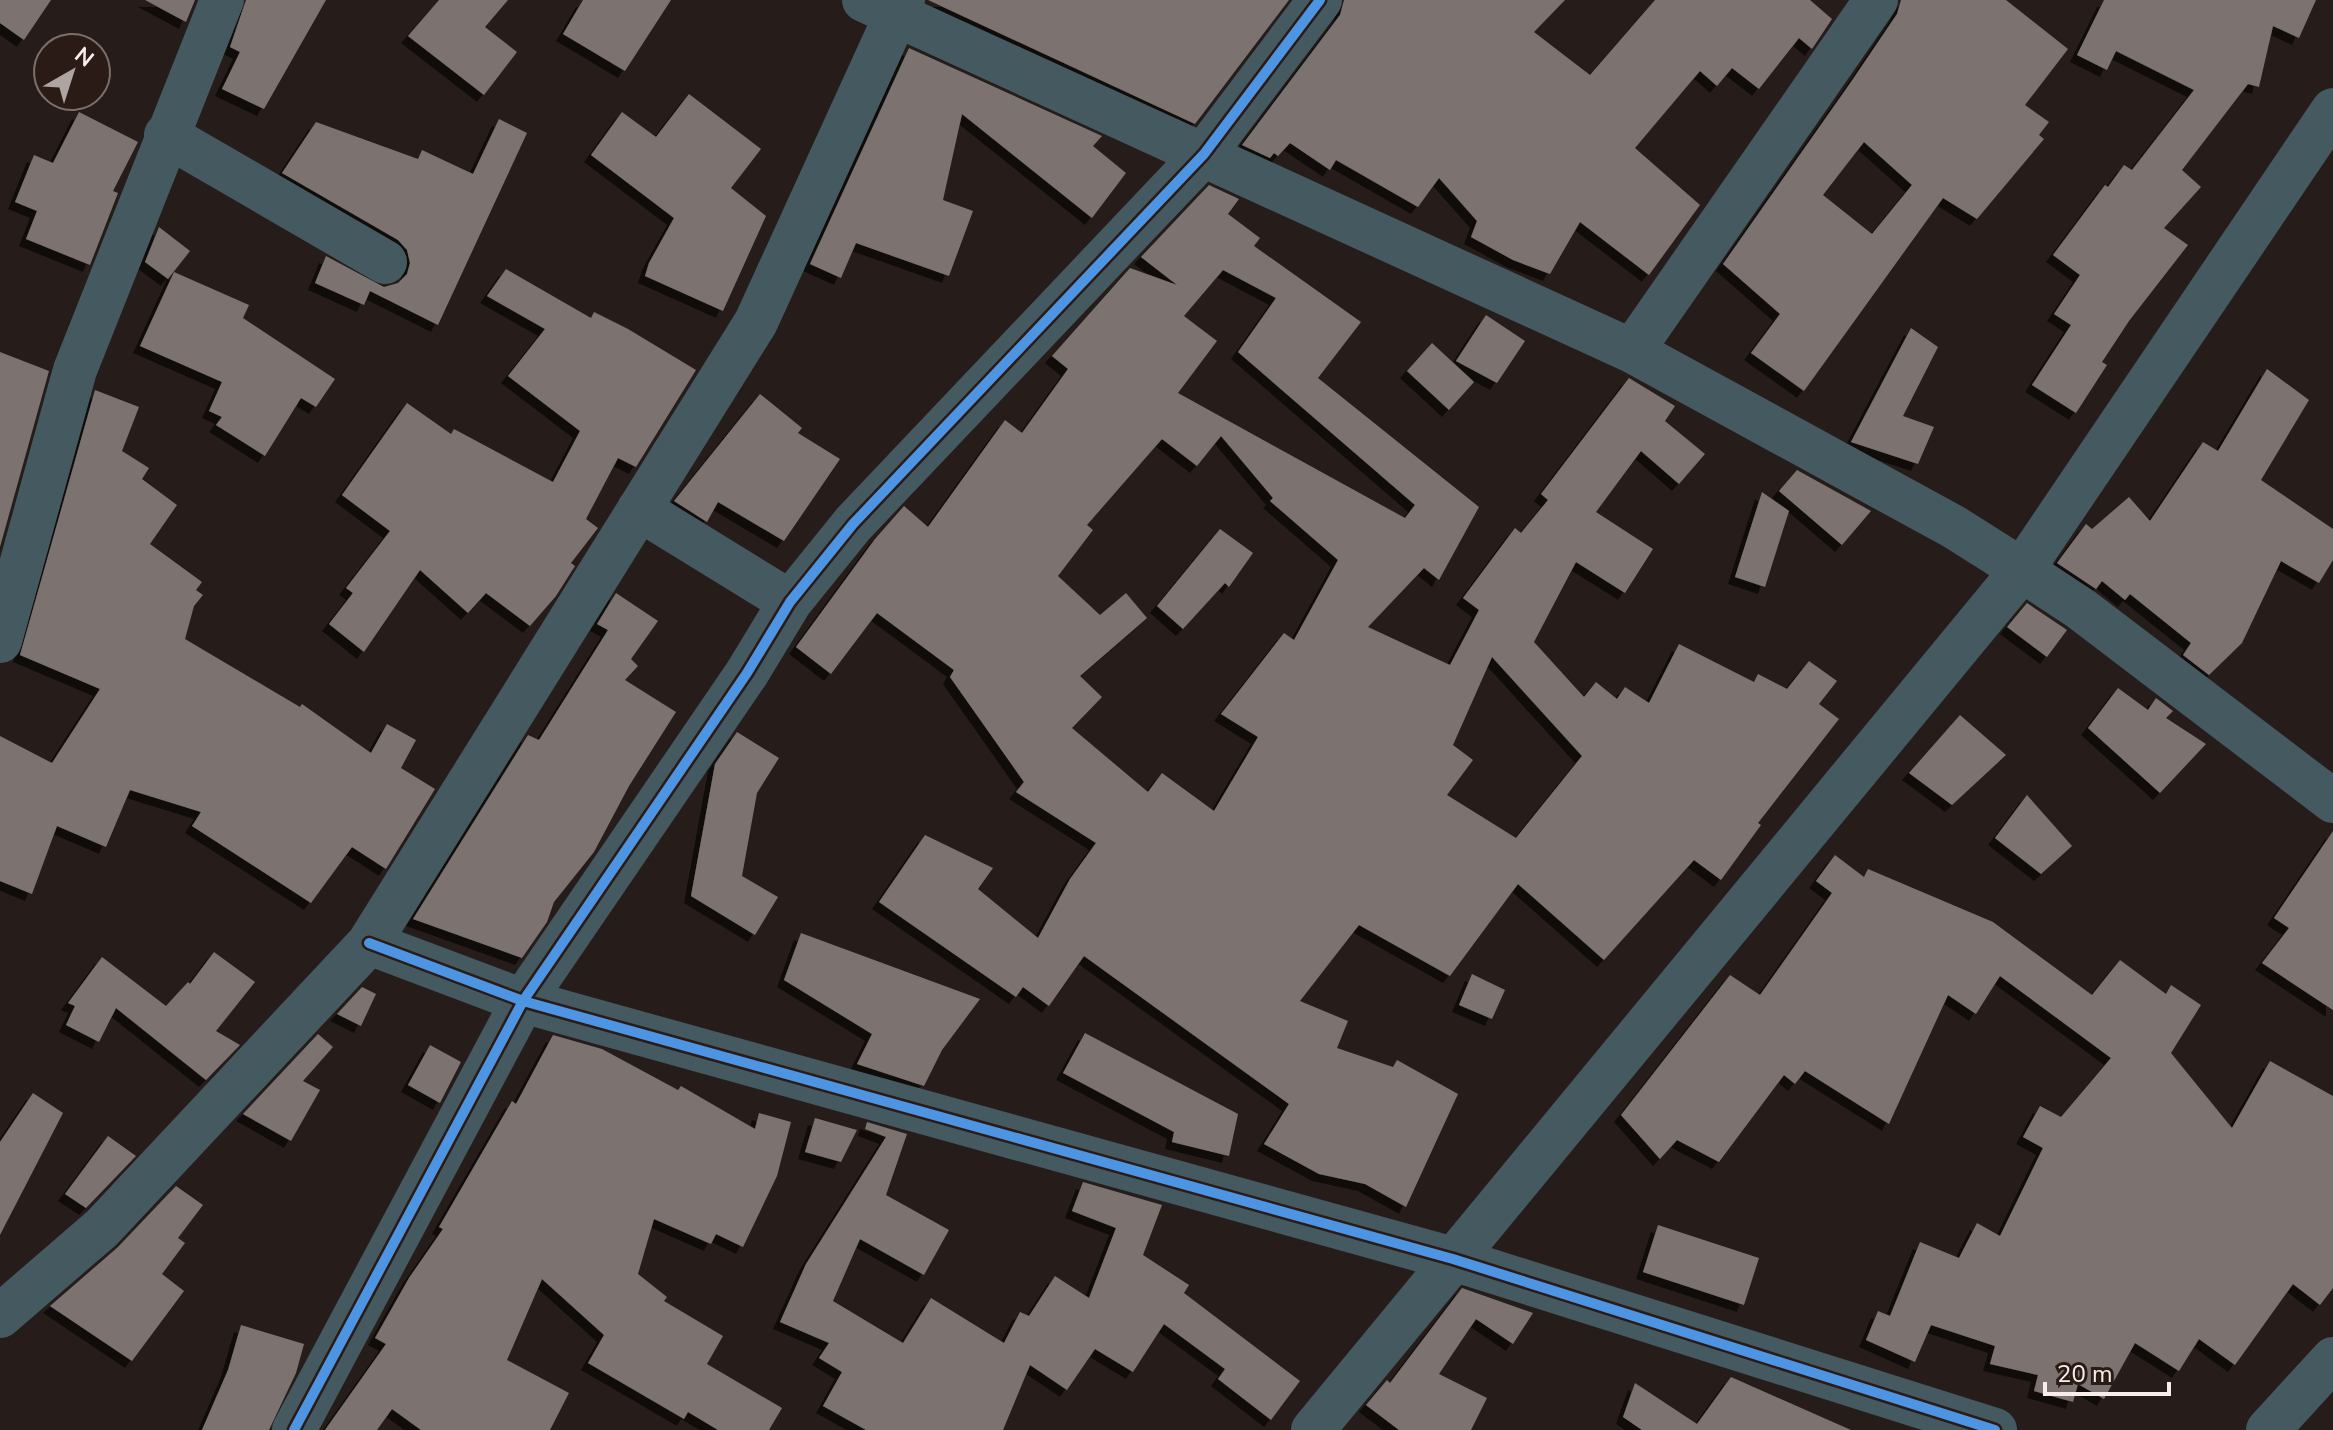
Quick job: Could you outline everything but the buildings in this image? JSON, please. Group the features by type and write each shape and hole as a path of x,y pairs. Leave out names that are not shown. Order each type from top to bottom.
{"street":[{"path":"0,641 75,370 222,0"},
{"path":"294,1430 523,1001 747,673 790,602 853,524 1204,154 1320,0"},
{"path":"1632,351 1876,0"},
{"path":"0,1316 102,1228 369,943 756,322 888,5 1632,351 1954,527 2081,609 2333,801"},
{"path":"1313,1430 2022,570 2333,110"},
{"path":"166,135 385,262"},
{"path":"639,509 790,602"},
{"path":"369,943 523,1001 1453,1259 1995,1430"},
{"path":"2268,1430 2333,1359"}],"cycle path":[{"path":"294,1430 523,1001 747,673 790,602 853,524 1204,154 1320,0"},
{"path":"369,943 523,1001 1453,1259 1995,1430"}]}
